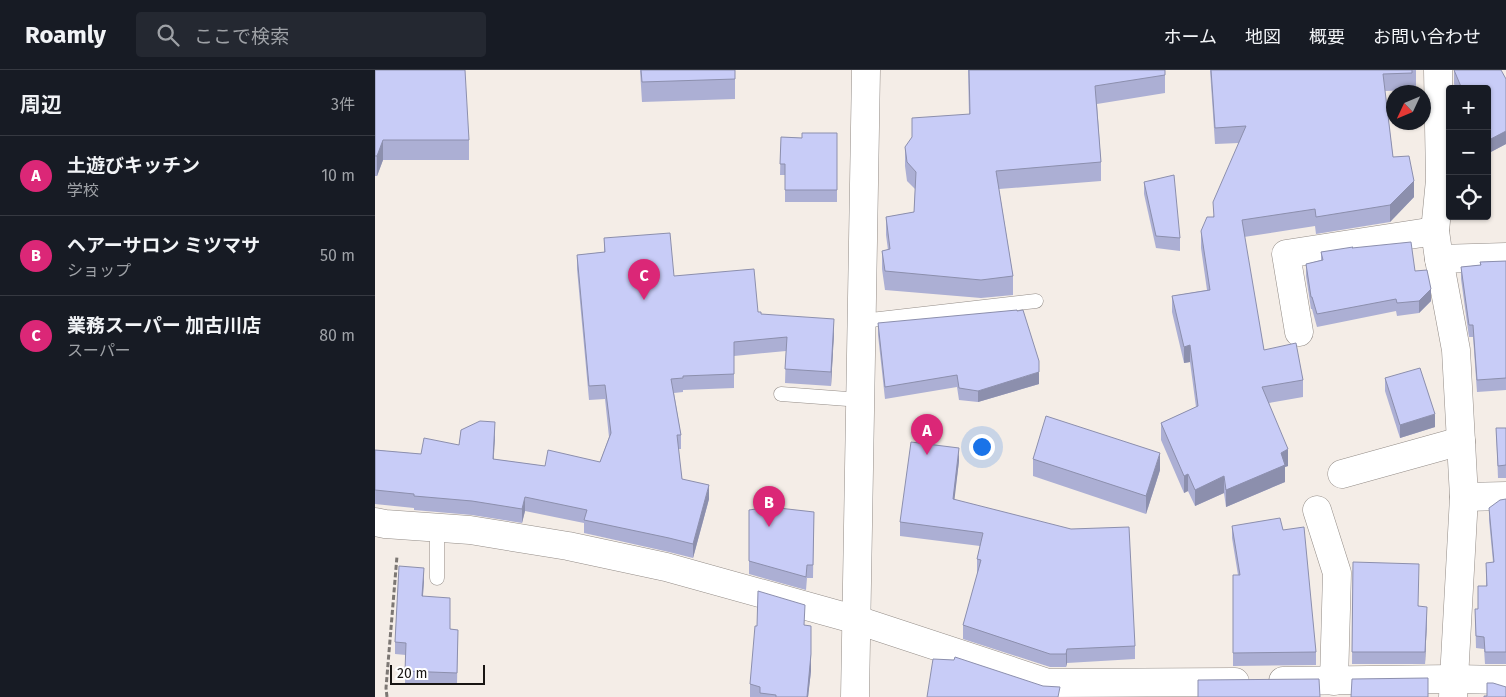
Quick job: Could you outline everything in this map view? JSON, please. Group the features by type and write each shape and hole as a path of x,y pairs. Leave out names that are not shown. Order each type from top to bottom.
{"street":[{"path":"855,697 866,70"},
{"path":"1438,70 1441,180 1435,232 1456,350 1464,497 1454,688"},
{"path":"1299,332 1286,254 1435,232"},
{"path":"1439,259 1506,257"},
{"path":"1342,474 1461,441"},
{"path":"1464,497 1506,496"},
{"path":"1317,510 1337,573 1334,680"},
{"path":"387,523 470,530 568,546 666,568 857,620 1048,683 1334,680 1454,688 1506,680"}],"lane":[{"path":"862,321 1036,301"},
{"path":"781,394 861,400"},
{"path":"437,528 437,578"}],"path":[{"path":"387,523 393,589 387,697"}],"building":[{"path":"375,70 465,70 469,140 383,140 377,156 375,156"},
{"path":"641,70 735,70 735,79 642,82"},
{"path":"969,70 1165,70 1165,75 1095,86 1101,162 996,171 1013,276 981,280 885,271 882,251 890,249 886,217 914,212 916,172 907,162 905,147 912,137 912,118 970,114"},
{"path":"1211,70 1412,70 1412,73 1383,74 1386,99 1386,130 1390,130 1393,157 1409,156 1414,181 1390,205 1316,217 1315,209 1242,220 1264,350 1296,343 1303,380 1262,387 1288,449 1281,453 1285,465 1226,490 1224,476 1195,490 1188,474 1184,476 1161,423 1198,406 1190,345 1184,347 1172,296 1210,290 1201,231 1207,217 1214,217 1213,202 1246,126 1215,128"},
{"path":"1454,70 1501,70 1506,79 1506,131 1491,139 1491,85 1460,85"},
{"path":"802,133 837,133 837,190 785,190 785,164 780,164 781,137 802,138"},
{"path":"1174,175 1180,238 1156,236 1144,182"},
{"path":"670,233 674,276 754,269 758,312 761,312 761,314 834,319 831,372 785,369 787,337 734,342 734,374 683,376 683,378 671,379 681,435 677,435 682,479 709,485 693,544 584,520 587,510 525,497 522,509 472,501 414,496 414,494 375,490 375,450 421,454 424,438 459,445 461,430 480,421 495,422 493,459 545,466 548,450 600,462 611,433 605,385 589,386 577,255 605,252 604,238"},
{"path":"1411,242 1415,271 1427,270 1431,289 1419,301 1397,303 1396,299 1317,314 1311,297 1306,264 1323,260 1321,252"},
{"path":"1506,261 1506,378 1477,380 1473,325 1469,325 1461,267 1481,265 1480,262"},
{"path":"1023,310 1039,361 1039,372 978,391 959,388 957,375 885,387 878,323"},
{"path":"1420,368 1435,414 1400,425 1385,378"},
{"path":"1046,416 1160,453 1146,496 1033,459"},
{"path":"1496,428 1506,428 1506,465 1498,466"},
{"path":"911,442 959,448 953,499 1071,529 1129,527 1135,646 1067,649 1066,654 1050,654 963,625 981,560 977,559 983,533 900,522"},
{"path":"1506,499 1506,652 1485,652 1484,637 1476,636 1475,609 1478,609 1478,586 1487,586 1486,563 1494,562 1489,508 1500,500"},
{"path":"770,507 814,512 813,565 807,565 806,577 749,561 749,510"},
{"path":"1280,518 1283,530 1304,527 1316,652 1233,653 1233,575 1240,575 1232,526"},
{"path":"1353,562 1419,564 1418,606 1427,607 1425,652 1352,652"},
{"path":"399,566 424,568 422,596 450,598 450,629 458,630 457,673 405,671 406,643 395,642"},
{"path":"758,591 805,605 804,625 811,626 811,654 807,697 776,697 776,695 760,693 760,687 750,684 755,626 757,626"},
{"path":"955,657 1043,686 1060,687 1058,697 927,697 933,659 954,660"},
{"path":"1428,678 1428,697 1351,697 1352,679"},
{"path":"1319,679 1320,697 1198,697 1198,680"},
{"path":"1487,683 1506,687 1506,697 1484,697 1487,696"}],"place":[{"name":"業務スーパー 加古川店","path":"644,300"},
{"name":"土遊びキッチン","path":"927,455"},
{"name":"ヘアーサロン ミツマサ","path":"769,527"}]}
